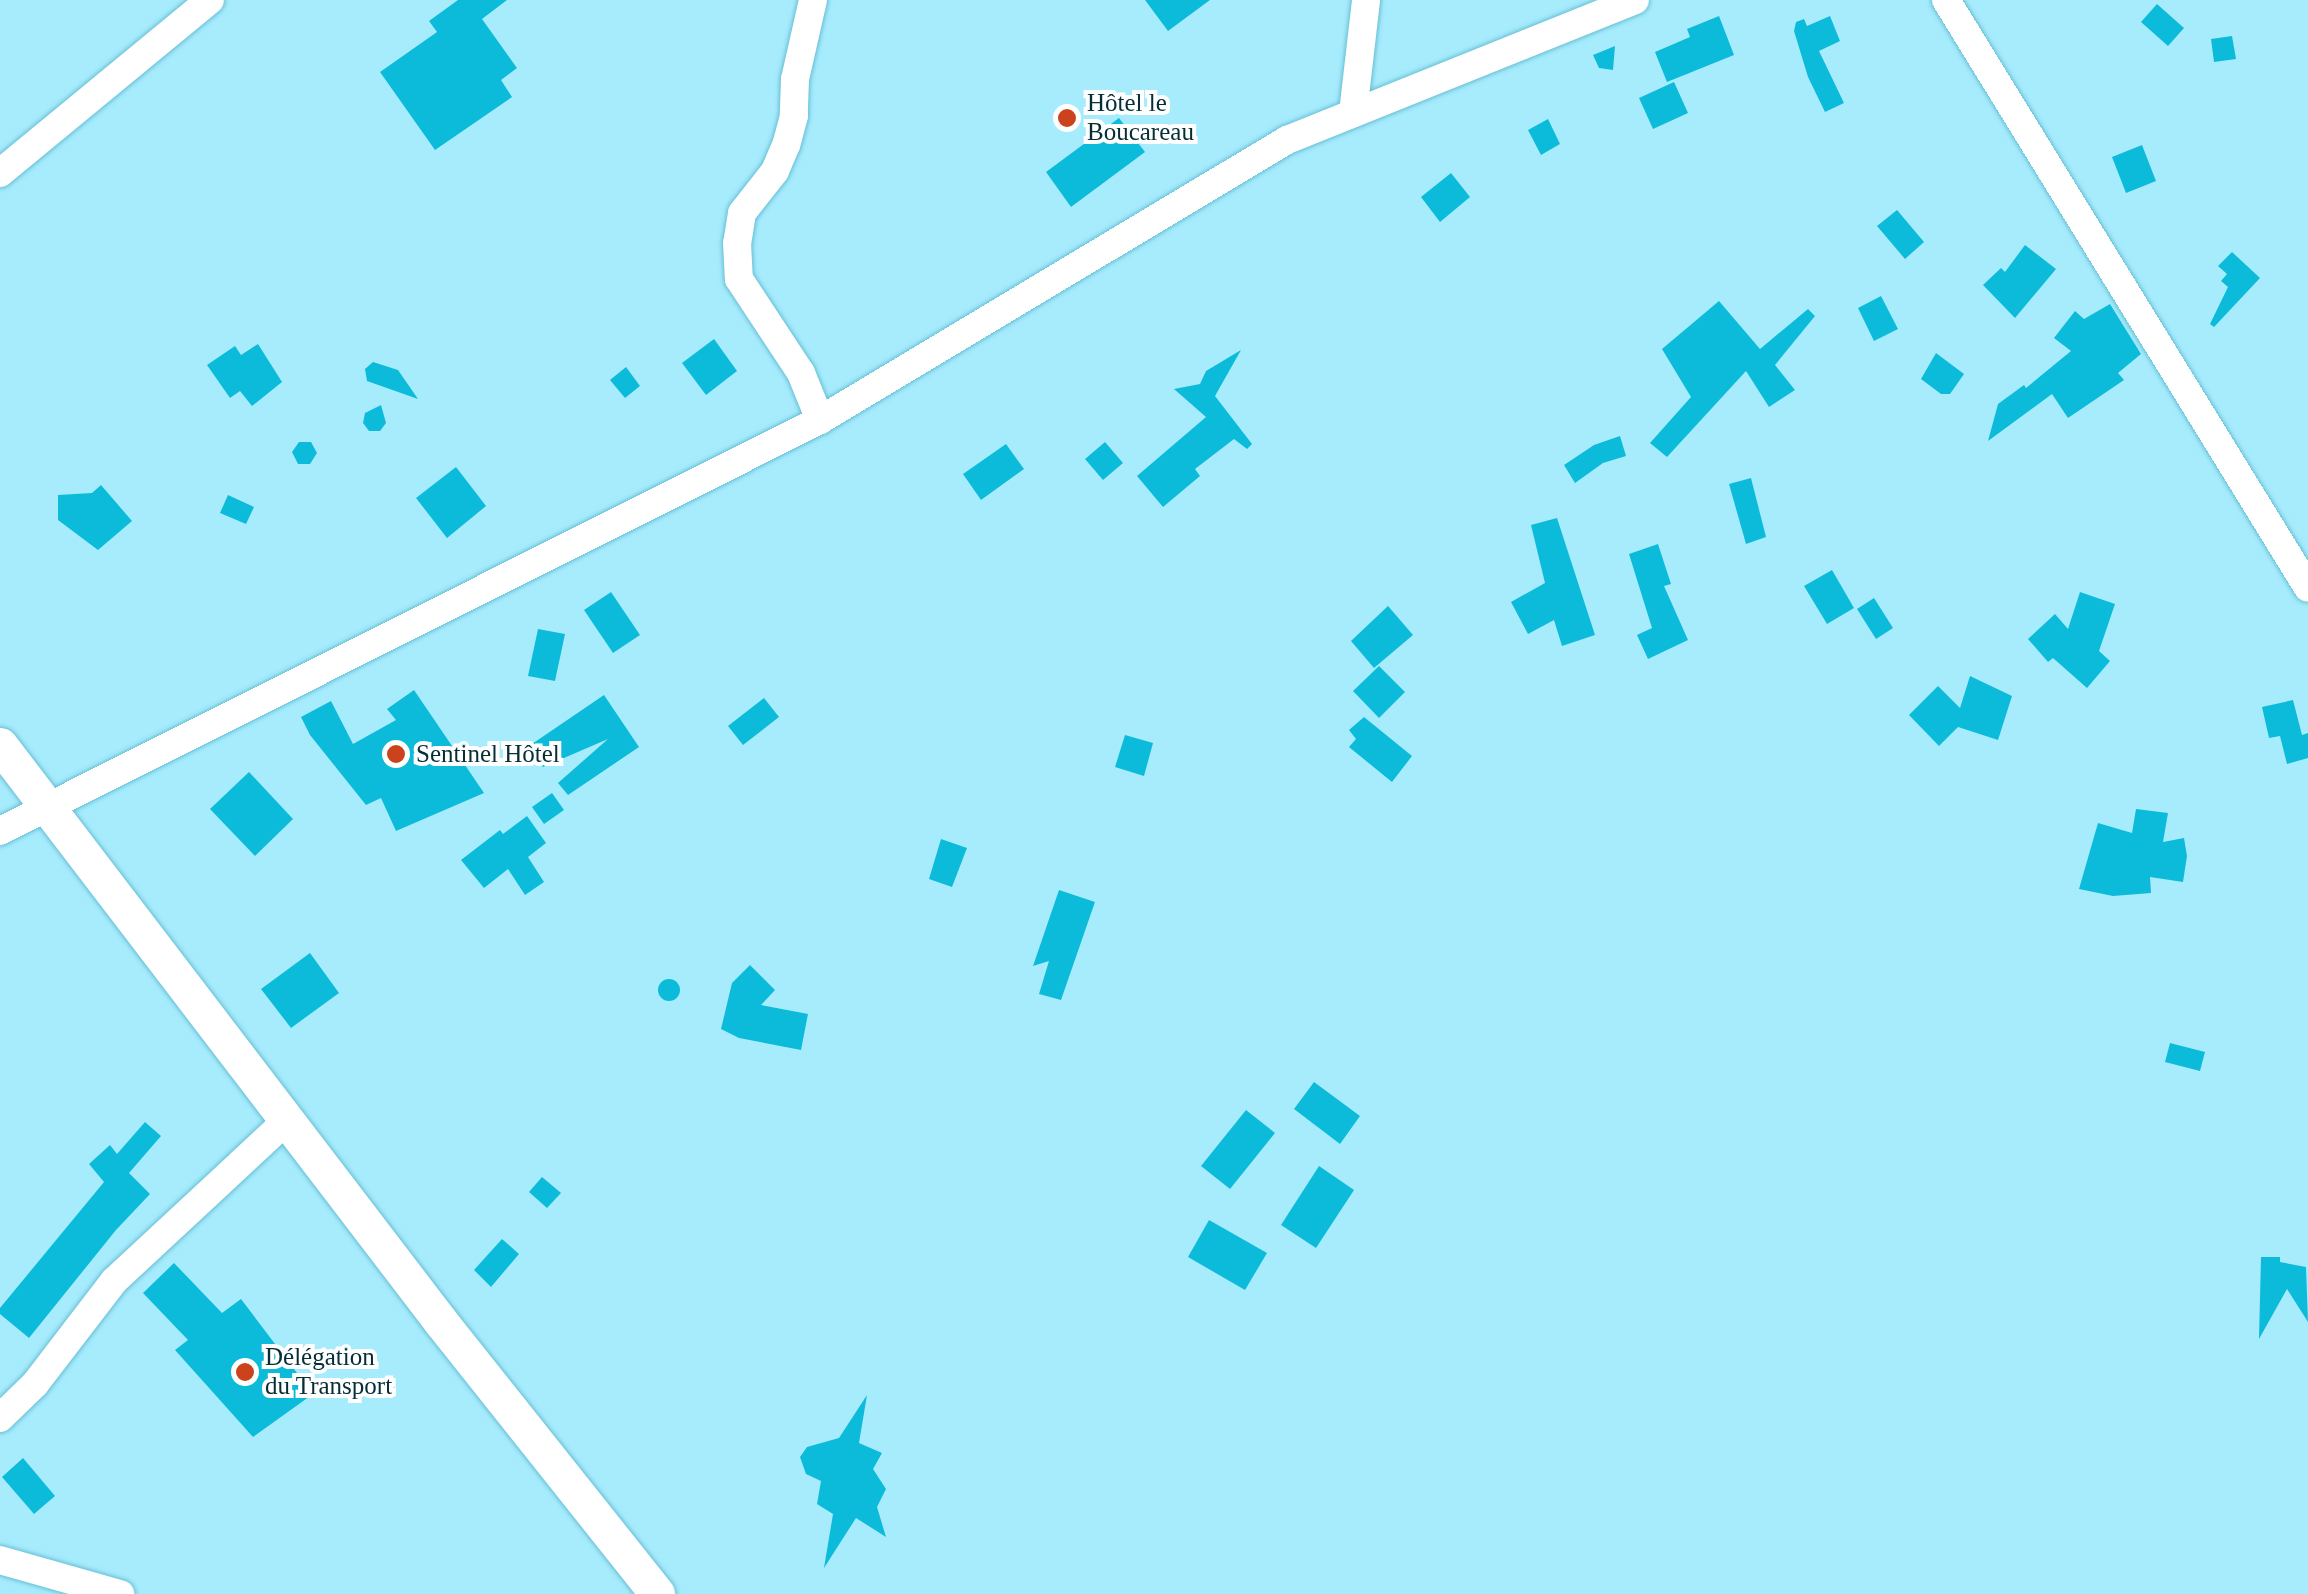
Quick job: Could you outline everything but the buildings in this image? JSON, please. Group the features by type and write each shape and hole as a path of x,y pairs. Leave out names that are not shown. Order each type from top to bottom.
{"main road":[{"path":"0,746 657,1594"}],"street":[{"path":"0,173 210,0"},
{"path":"813,0 794,80 794,116 786,146 776,171 742,212 737,242 739,279 801,373 820,420"},
{"path":"1353,113 1366,0"},
{"path":"0,831 820,420 1287,140 1634,0"},
{"path":"1946,0 2308,588"},
{"path":"2276,531 2308,534"},
{"path":"0,1418 35,1384 114,1281 288,1120"},
{"path":"0,1560 120,1594"}],"place":[{"name":"Hôtel le Boucareau","path":"1067,118"},
{"name":"Sentinel Hôtel","path":"396,754"},
{"name":"Délégation du Transport","path":"245,1372"}]}
